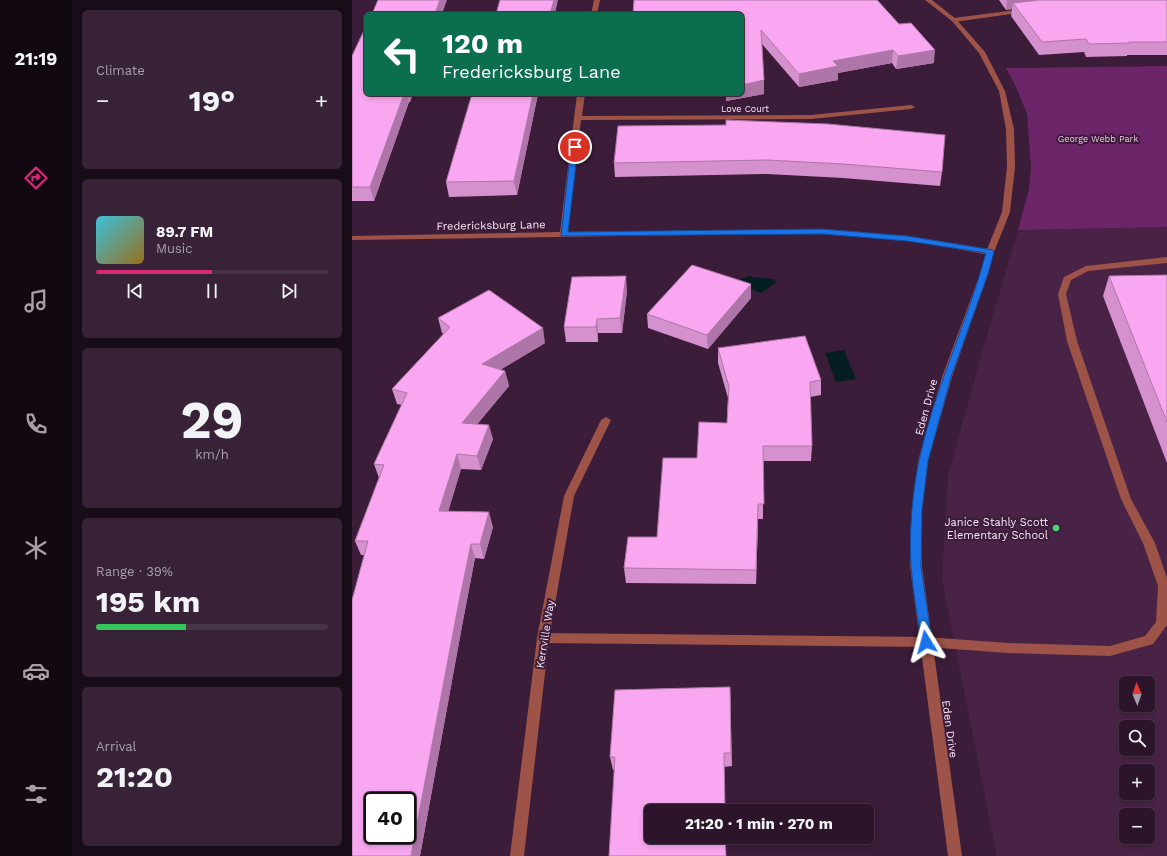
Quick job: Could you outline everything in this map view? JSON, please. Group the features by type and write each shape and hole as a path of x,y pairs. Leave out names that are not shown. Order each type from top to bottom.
{"street":[{"path":"594,12 597,0"},
{"name":"Eden Drive","path":"928,0 954,20 982,52 1002,91 1010,129 1011,166 1006,212 990,252 984,274 947,377 923,461 917,510 916,566 955,856"},
{"path":"954,20 1031,10"},
{"path":"564,234 581,96"},
{"name":"Love Court","path":"578,118 811,117 912,107"},
{"name":"Fredericksburg Lane","path":"352,238 564,234 822,232 907,238 990,252"},
{"path":"543,638 926,642 1031,649 1110,652 1149,640 1162,623 1164,586 1149,543 1126,499 1072,341 1062,294 1067,279 1086,269 1167,260"},
{"name":"Kerrville Way","path":"517,856 543,638 569,496 606,420"}],"shaded area":[{"name":"Janice Stahly Scott Elementary School","path":"1167,227 1167,856 997,856 942,580 948,476 1018,230"},
{"path":"749,276 772,279 775,280 776,283 761,293 736,281"},
{"path":"844,350 856,379 836,382 825,353"}],"green space":[{"name":"George Webb Park","path":"1167,66 1167,227 1018,230 1029,189 1031,167 1027,114 1017,89 1006,68"}],"building":[{"path":"378,0 440,0 436,12 373,12"},
{"path":"500,0 554,0 551,12 497,12"},
{"path":"634,0 877,0 899,24 911,23 935,50 898,56 893,50 833,61 838,66 799,74 761,30 764,80 744,85 744,12 633,12"},
{"path":"1039,0 1167,0 1167,42 1089,44 1086,39 1042,42 1013,3"},
{"path":"364,30 364,96 403,96 370,187 352,187 352,56"},
{"path":"471,96 533,96 514,181 446,182"},
{"path":"726,120 828,124 945,135 942,172 843,164 767,160 614,163 618,126 726,125"},
{"path":"692,265 751,284 707,335 647,314"},
{"path":"1167,275 1167,422 1109,276"},
{"path":"626,276 620,318 597,319 596,327 564,327 572,277"},
{"path":"489,290 543,328 482,364 505,371 462,423 489,425 477,456 457,454 439,511 489,512 480,544 471,544 416,829 416,792 364,792 364,844 413,844 411,856 352,856 352,600 368,541 355,541 384,465 374,464 407,393 392,389 450,327 438,318"},
{"path":"805,336 821,380 810,382 812,446 763,446 764,504 758,504 756,570 624,568 628,537 657,537 663,458 697,458 699,422 727,423 729,387 718,348"},
{"path":"730,687 731,753 724,753 725,804 644,804 644,844 725,844 726,856 609,856 615,757 610,757 615,690"}],"place":[{"name":"Janice Stahly Scott Elementary School","path":"1056,528"}],"route":[{"path":"575,147 564,234 822,232 907,238 990,252 984,274 947,377 923,461 917,510 916,566 926,642"}]}
